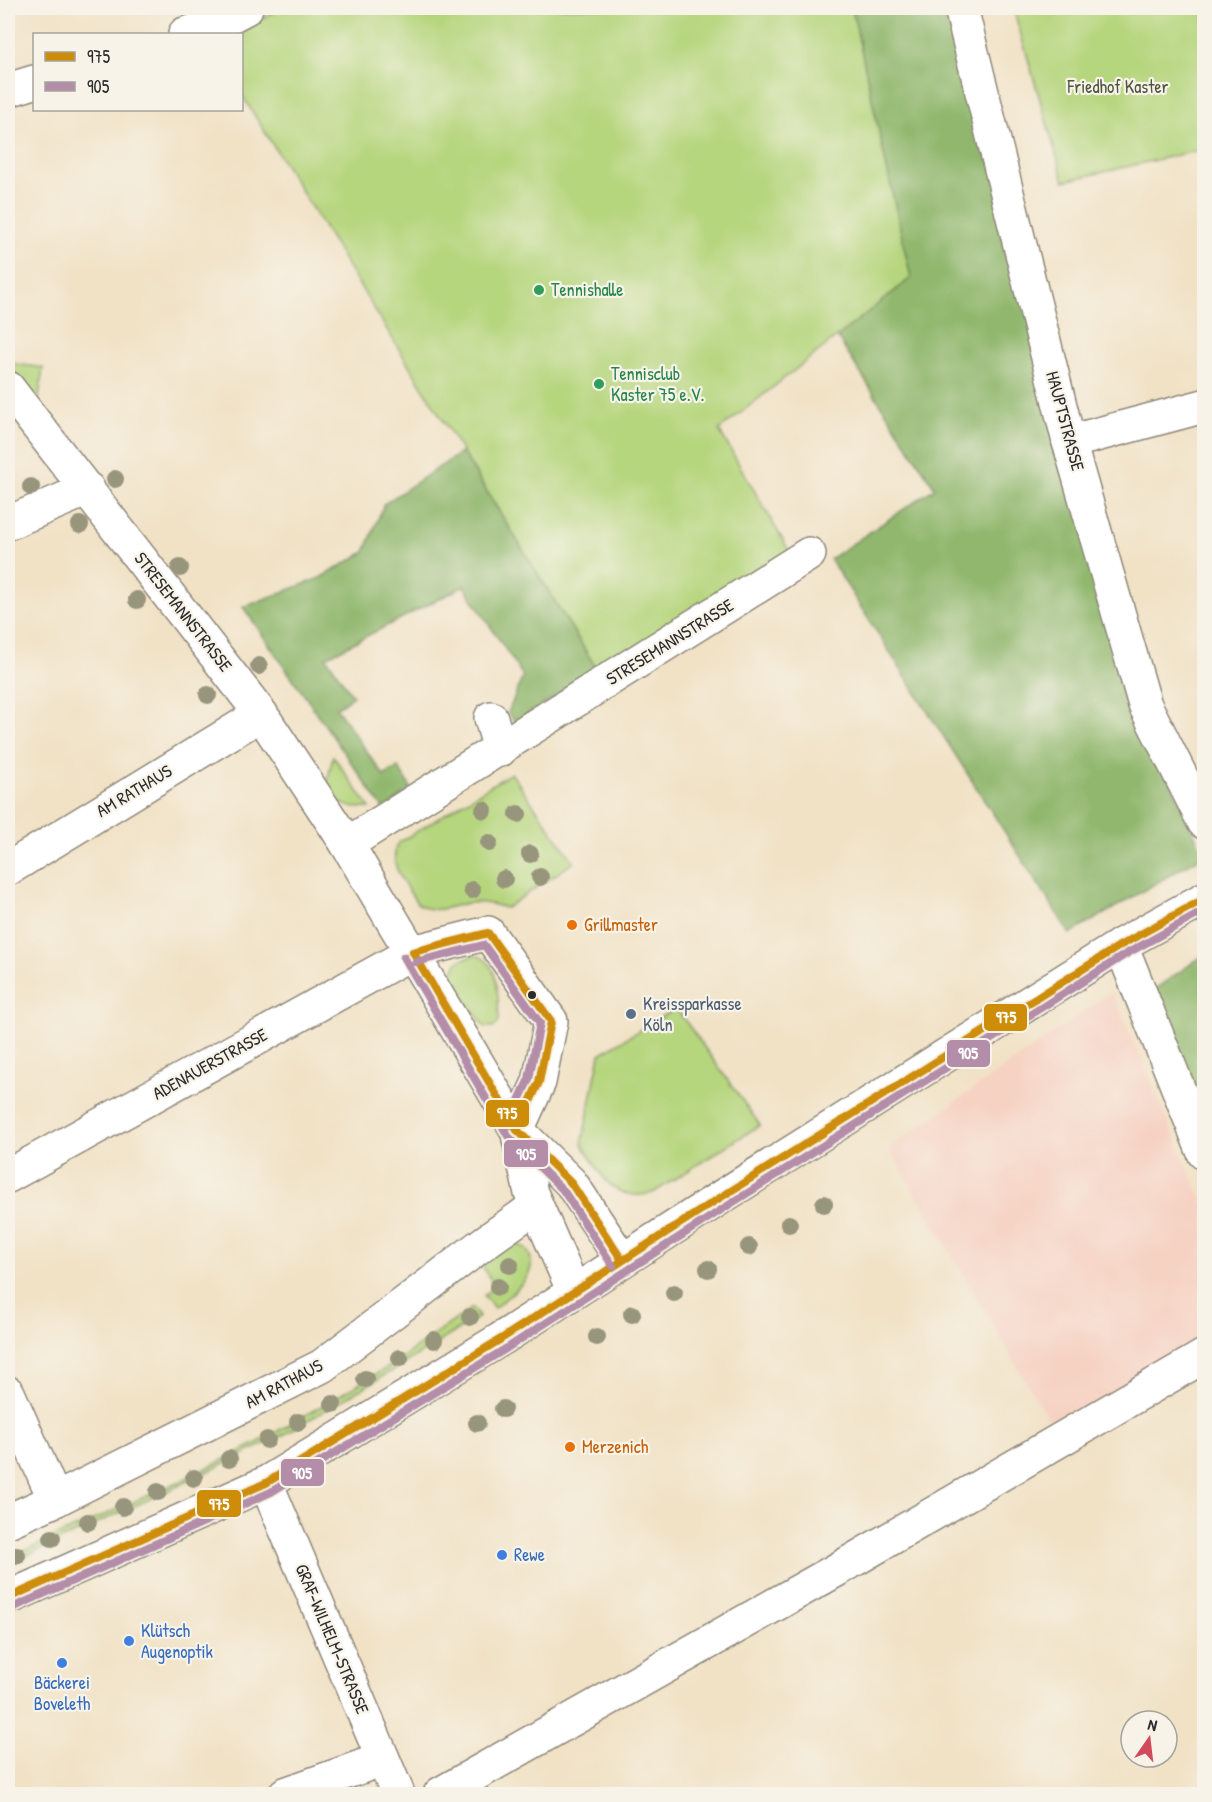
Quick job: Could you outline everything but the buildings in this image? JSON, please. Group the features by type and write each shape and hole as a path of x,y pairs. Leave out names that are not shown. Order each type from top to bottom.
{"street":[{"path":"188,33 214,25 246,8"},
{"name":"HAUPTSTRASSE","path":"961,8 1069,442 1145,705 1204,822"},
{"path":"8,90 33,82"},
{"name":"STRESEMANNSTRASSE","path":"8,388 261,714 347,844 517,1130 571,1183 622,1260"},
{"path":"1069,442 1204,406"},
{"path":"8,523 88,489"},
{"name":"STRESEMANNSTRASSE","path":"347,844 431,778 500,750 808,554"},
{"name":"AM RATHAUS","path":"8,868 261,714"},
{"path":"491,718 500,750"},
{"path":"8,1598 266,1482 501,1339 1121,945 1204,899"},
{"name":"ADENAUERSTRASSE","path":"8,1176 413,952 488,933 552,1021 538,1082 517,1130"},
{"path":"1121,945 1204,1154"},
{"name":"STRESEMANNSTRASSE","path":"517,1130 531,1193 574,1292"},
{"name":"AM RATHAUS","path":"8,1521 55,1500 322,1366 536,1206"},
{"path":"440,1794 840,1568 1204,1356"},
{"path":"8,1394 55,1500"},
{"name":"GRAF-WILHELM-STRASSE","path":"266,1482 398,1794"},
{"path":"285,1794 383,1759"}],"shaded area":[{"path":"1112,992 1204,1205 1204,1341 1055,1431 889,1148"}],"green space":[{"name":"Tennisclub Kaster 75 e.V.","path":"281,8 852,8 911,278 719,430 791,554 598,671 243,97 243,33 236,33"},
{"path":"852,8 950,8 1135,704 1204,855 1070,934 830,559 935,488 837,337 911,278"},
{"name":"Friedhof Kaster","path":"1013,8 1204,8 1204,149 1064,181"},
{"path":"8,364 43,368 38,405"},
{"path":"462,452 598,671 515,722 508,713 523,676 464,586 326,657 353,696 336,708 384,776 398,767 411,788 384,810 243,607 320,578 365,552 384,504"},
{"path":"333,756 370,808 345,805 325,791"},
{"path":"511,773 574,862 506,908 473,902 436,910 417,903 396,867 395,851 398,843"},
{"path":"474,955 483,958 489,964 496,980 499,1018 497,1025 493,1027 483,1025 452,980 452,974 458,961"},
{"path":"1204,955 1204,1122 1152,991"},
{"path":"676,1008 760,1125 653,1193 627,1194 609,1184 582,1144 600,1054"},
{"path":"507,1242 519,1245 528,1252 531,1269 522,1284 494,1308 484,1296 492,1288 493,1283 483,1268 482,1262"},
{"path":"472,1308 479,1317 283,1435 8,1564 8,1558 187,1478 259,1442 390,1366"}],"transit line":[{"name":"975","path":"8,1598 266,1483 501,1339 1121,945 1204,899"},
{"name":"905","path":"12,1608 271,1492 507,1348 1126,954 1204,911"},
{"name":"975","path":"413,952 488,933 551,1021 539,1082 517,1130"},
{"name":"905","path":"416,962 484,945 540,1023 529,1079 507,1126"},
{"name":"975","path":"413,952 517,1130 571,1183 622,1260"},
{"name":"905","path":"404,957 508,1136 563,1190 613,1266"}],"place":[{"name":"Tennishalle","path":"539,290"},
{"name":"Tennisclub Kaster 75 e.V.","path":"599,384"},
{"name":"Grillmaster","path":"572,925"},
{"name":"Kreissparkasse Köln","path":"631,1014"},
{"name":"Merzenich","path":"570,1447"},
{"name":"Rewe","path":"502,1555"},
{"name":"Klütsch Augenoptik","path":"129,1641"},
{"name":"Bäckerei Boveleth","path":"62,1663"}]}
